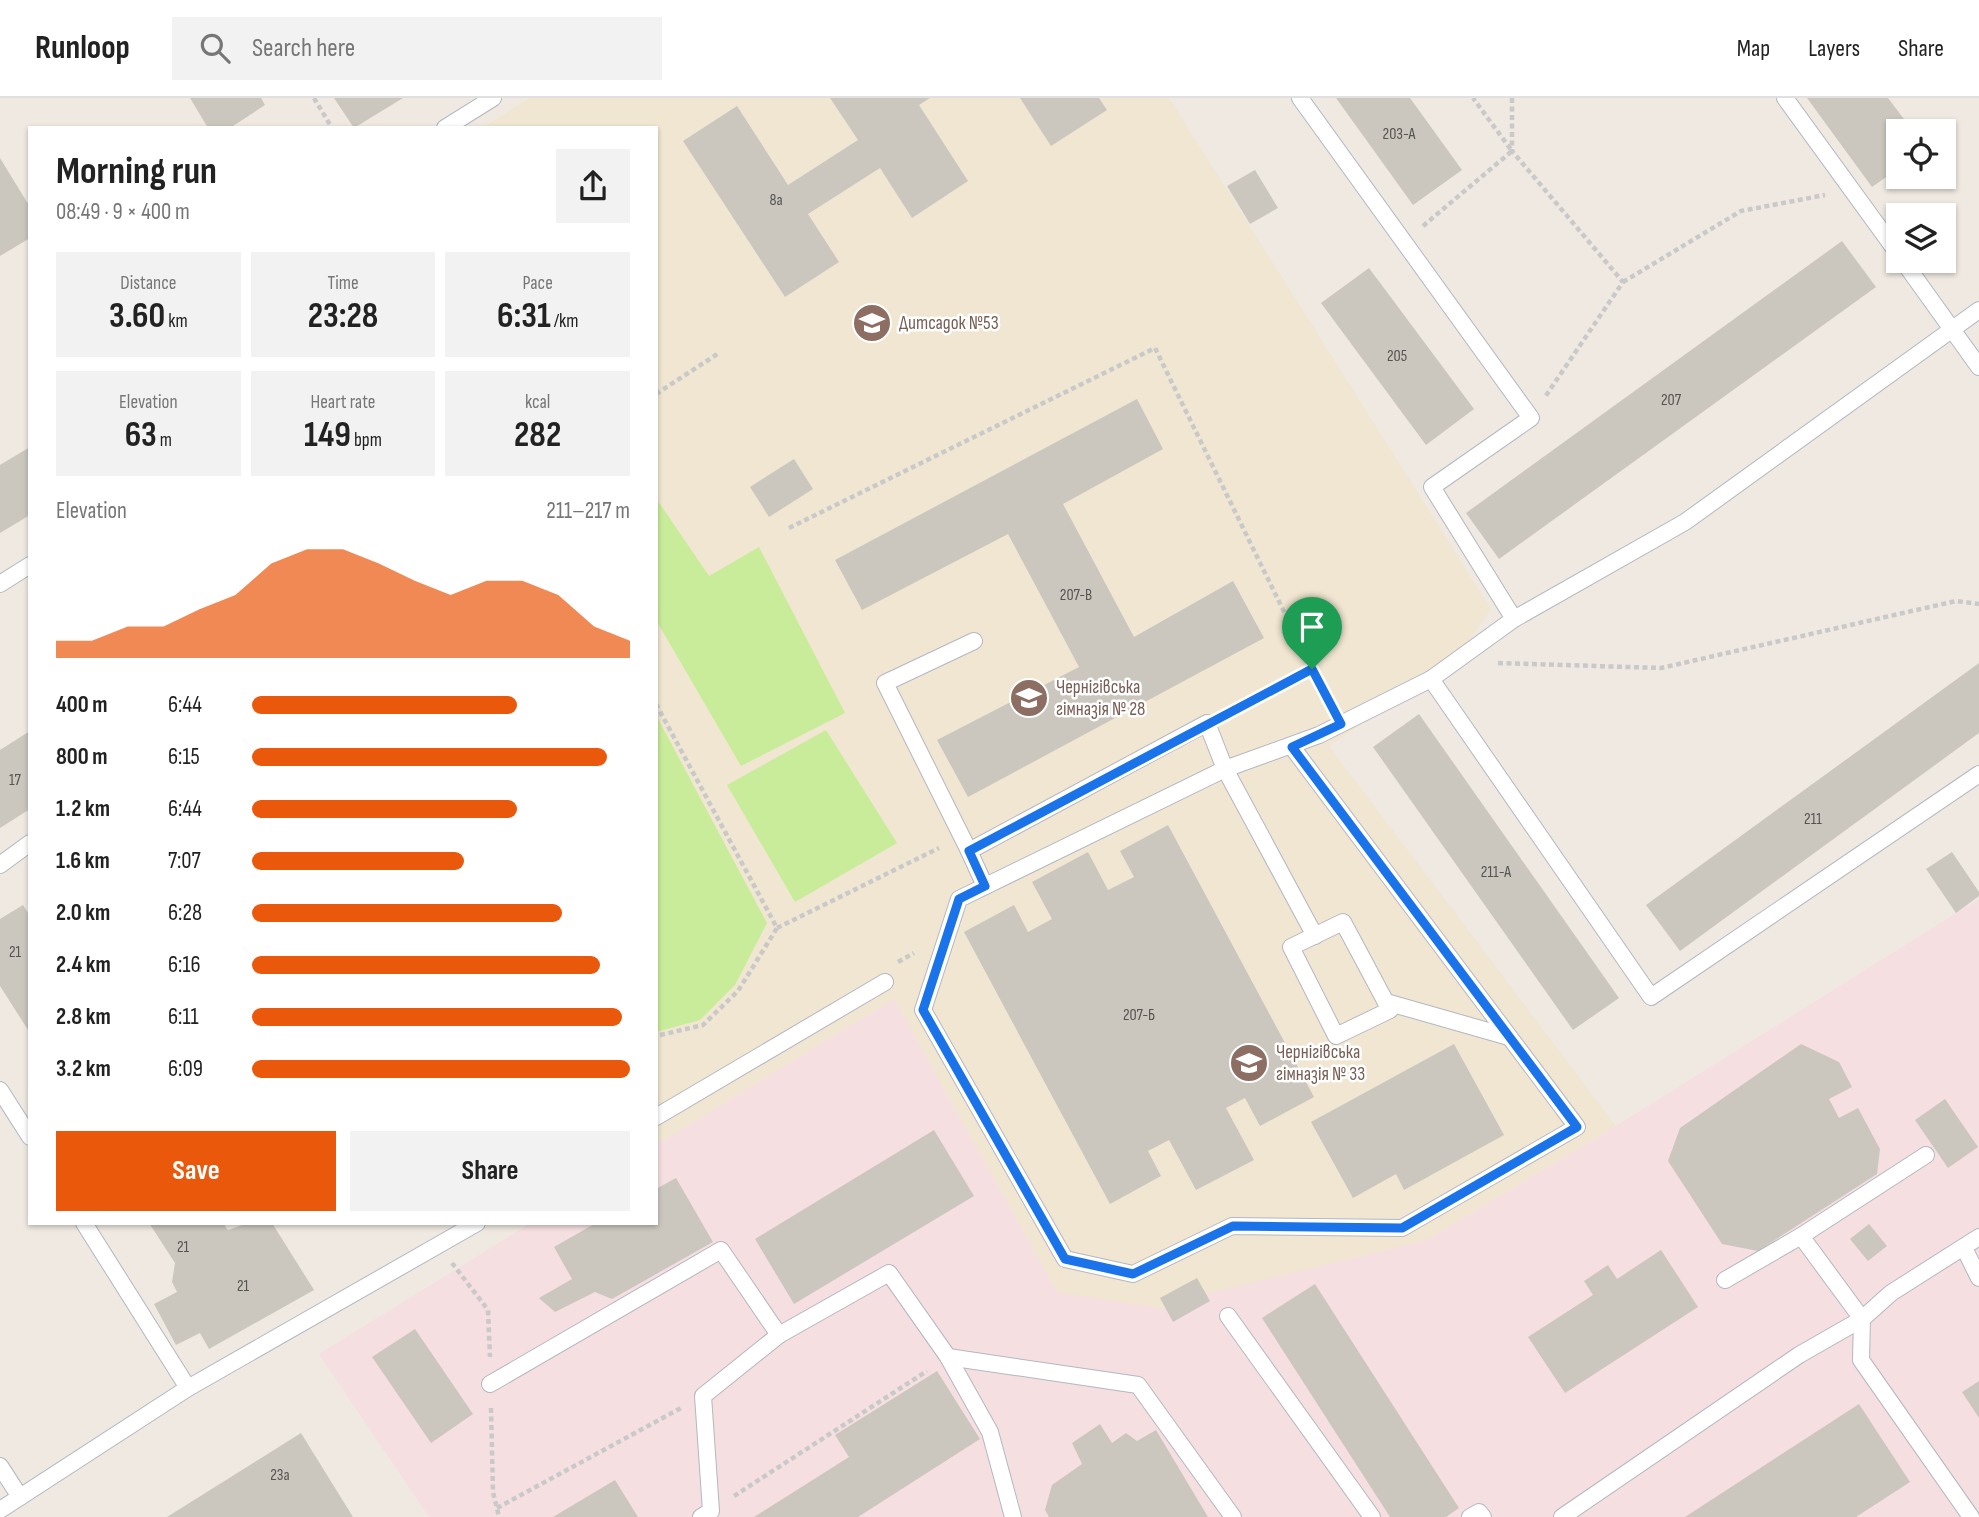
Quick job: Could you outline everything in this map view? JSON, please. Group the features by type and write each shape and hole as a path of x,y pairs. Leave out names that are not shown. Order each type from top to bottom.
{"lane":[{"path":"448,126 493,98"},
{"path":"1300,98 1531,418 1432,487 1514,620"},
{"path":"1785,98 1886,236"},
{"path":"1912,273 1979,367"},
{"path":"1292,747 1577,1127 1402,1228 1233,1226 1133,1274 1065,1259 923,1010 959,899 1225,769 1292,747 1431,679 1514,620 1685,522 1979,310"},
{"path":"0,584 28,566"},
{"path":"974,641 885,683 985,886"},
{"path":"1431,679 1651,997 1979,774"},
{"path":"966,844 1207,723 1225,769 1315,936"},
{"path":"0,864 28,844"},
{"path":"1343,922 1390,1010 1336,1036 1291,947 1315,936 1343,922"},
{"path":"658,1116 885,982"},
{"path":"1386,1002 1508,1037"},
{"path":"0,1090 28,1134"},
{"path":"1725,1280 1801,1236 1926,1154"},
{"path":"85,1225 188,1388"},
{"path":"0,1510 188,1388 441,1244 466,1226"},
{"path":"1801,1236 1862,1319 1861,1360 1971,1517"},
{"path":"1562,1517 1799,1355 1862,1319 1891,1293 1979,1237"},
{"path":"1964,1248 1979,1278"},
{"path":"490,1384 721,1250 779,1335"},
{"path":"706,1514 703,1396 779,1335 889,1273 948,1357 990,1432 1013,1517"},
{"path":"1228,1316 1372,1517"},
{"path":"948,1357 1138,1385 1233,1517"},
{"path":"0,1466 20,1497"},
{"path":"1470,1517 1479,1512 1483,1517"}],"path":[{"path":"314,98 331,126"},
{"path":"1473,98 1512,151 1623,282"},
{"path":"1404,242 1512,151 1512,98"},
{"path":"1531,418 1623,282 1741,211 1852,190"},
{"path":"789,528 1155,348 1341,724"},
{"path":"658,393 719,353"},
{"path":"1455,662 1661,668 1956,601 1979,604"},
{"path":"1207,723 1312,669"},
{"path":"658,708 777,928"},
{"path":"658,1036 703,1026 738,990 777,928 966,844"},
{"path":"441,1244 488,1310 493,1492 499,1517"},
{"path":"706,1514 948,1357"},
{"path":"497,1508 703,1396"}],"shaded area":[{"path":"530,98 1169,98 1491,609 1455,661 1329,746 1616,1126 1427,1240 1206,1294 1166,1309 1057,1293 894,1000 658,1144 658,126 485,126"},
{"path":"1979,899 1979,1517 429,1517 319,1354 528,1225 658,1225 658,1144 894,999 1057,1292 1166,1309 1205,1294 1427,1240 1616,1126"}],"green space":[{"path":"658,501 709,576 759,547 845,713 741,766 658,623"},
{"path":"658,719 767,923 735,985 700,1020 658,1031"},
{"path":"826,730 897,843 795,902 727,785"}],"building":[{"path":"190,98 261,98 265,105 233,126 207,126"},
{"path":"334,98 403,98 357,126 353,126"},
{"path":"830,98 930,98 919,105 968,181 912,218 880,168 808,214 839,262 785,297 683,141 737,106 788,185 858,140"},
{"path":"1020,98 1099,98 1107,110 1051,146"},
{"path":"1336,98 1410,98 1462,170 1413,205"},
{"path":"1807,98 1888,98 1904,119 1886,119 1886,177 1872,187"},
{"path":"0,158 28,204 28,239 0,256"},
{"path":"1255,170 1278,208 1250,224 1227,186"},
{"path":"1842,241 1876,287 1499,559 1466,513"},
{"path":"1369,268 1474,409 1426,445 1321,303"},
{"path":"1137,399 1163,449 1063,504 1134,637 1233,581 1264,638 968,797 937,740 1079,667 1008,534 862,610 835,560"},
{"path":"28,448 28,516 0,533 0,465"},
{"path":"794,459 813,489 769,517 750,487"},
{"path":"1979,663 1979,733 1680,951 1646,905"},
{"path":"1419,714 1619,998 1573,1030 1373,747"},
{"path":"28,732 28,810 0,828 0,750"},
{"path":"1168,825 1314,1097 1260,1126 1245,1098 1226,1108 1254,1160 1196,1190 1169,1140 1148,1151 1161,1176 1110,1204 964,932 1014,905 1028,932 1052,919 1032,882 1088,852 1108,890 1134,877 1120,851"},
{"path":"1952,852 1979,892 1979,896 1956,913 1926,869"},
{"path":"23,905 28,913 28,1030 0,986 0,919"},
{"path":"1454,1044 1504,1135 1404,1190 1396,1174 1353,1198 1311,1122"},
{"path":"1801,1044 1839,1062 1852,1087 1829,1099 1839,1118 1858,1108 1880,1149 1877,1174 1758,1251 1722,1244 1668,1161 1680,1128"},
{"path":"1945,1099 1978,1147 1948,1168 1915,1120"},
{"path":"934,1130 974,1196 794,1304 755,1239"},
{"path":"676,1178 713,1242 612,1299 595,1292 555,1312 539,1298 572,1279 554,1247 592,1225 658,1225 658,1188"},
{"path":"1869,1224 1887,1246 1868,1261 1850,1239"},
{"path":"150,1225 224,1225 228,1230 242,1225 273,1225 314,1290 209,1349 200,1333 176,1345 154,1304 177,1292 172,1282 175,1263"},
{"path":"1661,1250 1698,1307 1565,1393 1528,1337 1593,1295 1584,1281 1608,1265 1617,1279"},
{"path":"1197,1278 1210,1301 1173,1322 1160,1298"},
{"path":"1315,1284 1459,1508 1446,1517 1390,1517 1262,1318"},
{"path":"415,1329 473,1414 431,1443 372,1357"},
{"path":"937,1371 980,1439 858,1517 754,1517 849,1457 835,1435"},
{"path":"1979,1381 1979,1418 1962,1392"},
{"path":"1859,1404 1910,1482 1856,1517 1685,1517"},
{"path":"1100,1424 1112,1443 1126,1433 1137,1441 1156,1430 1208,1517 1049,1517 1045,1510 1052,1485 1082,1464 1072,1443"},
{"path":"301,1433 353,1517 167,1517"},
{"path":"615,1480 638,1517 553,1517"}],"place":[{"name":"Дитсадок №53","path":"872,323"},
{"name":"Чернігівська гімназія № 28","path":"1029,698"},
{"name":"Чернігівська гімназія № 33","path":"1249,1063"}],"route":[{"path":"1312,669 1341,724 1292,747 1577,1127 1402,1228 1233,1226 1133,1274 1065,1259 923,1010 959,899 985,886 969,851 1312,669"}]}
